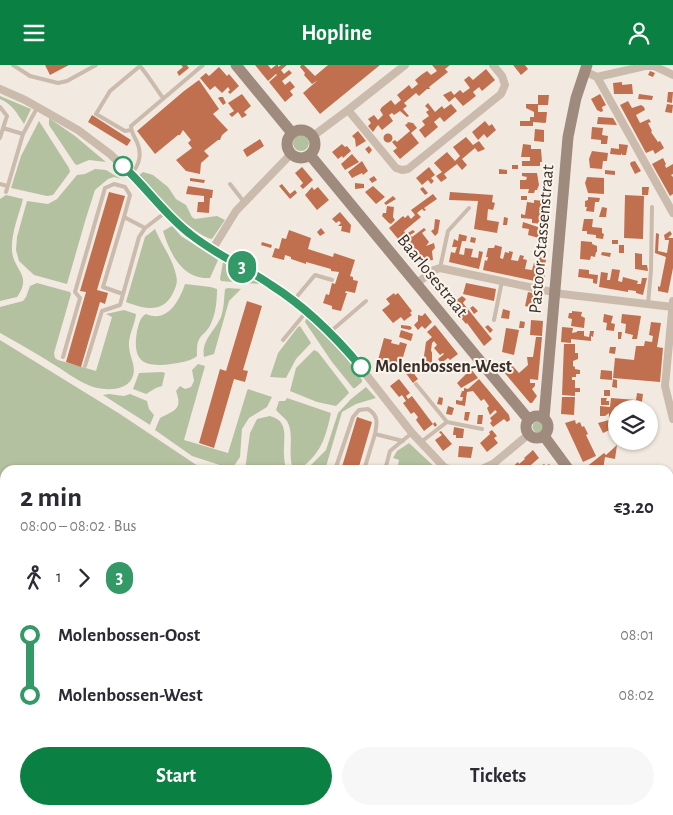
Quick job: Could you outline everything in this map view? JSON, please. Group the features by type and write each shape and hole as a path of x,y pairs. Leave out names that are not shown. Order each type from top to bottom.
{"street":[{"path":"236,65 292,133"},
{"path":"313,136 405,65"},
{"path":"348,110 396,168 408,169 501,94 505,85 502,76 493,65"},
{"path":"597,77 645,65 654,66 671,74 672,65"},
{"path":"585,68 597,77 673,213"},
{"name":"Pastoor Stassenstraat","path":"544,417 568,137 576,98 585,68"},
{"path":"0,89 38,106 78,129 110,154 189,233 212,250 248,270 294,300 307,311 330,332 373,381 412,433 442,465"},
{"path":"304,130 313,136 315,146 310,155 300,157 291,154 287,143 292,133 304,130"},
{"path":"212,250 236,211 291,154"},
{"name":"Baarlosestraat","path":"310,155 529,420"},
{"path":"416,284 434,270 440,268 554,292 648,304 673,305 665,386 673,419"},
{"path":"536,416 544,417 549,427 544,436 537,438 529,434 526,427 529,420 536,416"},
{"path":"492,465 529,434"},
{"path":"544,436 565,465"}],"lane":[{"path":"13,65 30,77 58,83 68,81 96,65"},
{"path":"131,174 137,168 140,151 131,126 203,65"},
{"path":"131,130 125,131 96,114 110,91 140,66 164,98"},
{"path":"6,192 23,134 38,106"},
{"path":"0,107 6,115 0,138"},
{"path":"3,128 23,134"},
{"path":"0,184 8,186"},
{"path":"63,357 80,298 75,293 105,188 114,184 125,187 130,195 103,287 123,294"},
{"path":"230,184 244,202"},
{"path":"648,304 651,270 652,207"},
{"path":"440,268 448,231 469,208"},
{"path":"85,366 102,311 120,305 139,237 145,228 166,212"},
{"path":"124,217 145,228"},
{"path":"294,300 314,275 332,280"},
{"path":"494,320 502,281"},
{"path":"330,332 366,301"},
{"path":"282,340 307,311"},
{"path":"416,385 448,421 482,429"},
{"path":"337,465 353,417 359,410 368,409 376,417 377,422 366,465"},
{"path":"421,442 448,421"},
{"path":"386,465 390,451 412,433"},
{"path":"375,434 403,441"}],"green space":[{"path":"0,96 31,109 24,124 11,106 0,99"},
{"path":"49,118 75,136 106,162 89,160 77,165 75,164 49,125"},
{"path":"39,121 70,172 53,195 47,196 11,188 21,156"},
{"path":"301,135 307,137 309,143 307,149 301,151 295,149 293,143 295,137"},
{"path":"95,169 106,170 121,179 114,177 108,179 95,190 67,284 34,275 19,261 16,250 17,237 27,201 48,204 57,199 77,175 85,174"},
{"path":"143,172 153,175 168,187 176,199 186,205 195,219 217,216 225,220 212,239 194,230 173,212 138,176"},
{"path":"6,195 23,199 14,231 12,250 15,263 23,278 23,283 17,297 0,301 0,199"},
{"path":"172,226 181,236 218,260 210,278 192,275 179,264 163,231"},
{"path":"155,229 172,263 177,282 169,300 158,307 146,308 126,302 145,237"},
{"path":"223,262 261,283 221,281"},
{"path":"37,283 70,292 71,294 54,353 55,358 58,360 96,371 112,317 106,314 124,310 136,314 129,343 134,371 131,380 127,384 116,389 103,389 91,386 77,380 0,333 0,307 23,301 30,286"},
{"path":"185,284 217,289 213,317 209,327 199,339 197,356 174,364 153,365 147,363 138,356 136,349 137,331 140,321 146,314 160,316 171,309 176,304"},
{"path":"225,289 241,289 229,301 214,354 204,357 206,341 221,317"},
{"path":"309,318 343,353 362,380 355,388 332,362 305,322"},
{"path":"300,326 311,343 296,359 286,378 270,377 278,353"},
{"path":"0,340 120,414 196,465 0,465"},
{"path":"314,350 318,352 349,393 336,406 317,402 290,391 296,368"},
{"path":"198,364 205,366 184,440 228,453 248,389 272,397 267,407 249,418 242,429 240,457 235,465 220,465 192,456 155,430 160,418 178,406 176,391 180,386 185,389 191,387 194,381 192,370"},
{"path":"139,373 165,373 162,386 146,394 133,389"},
{"path":"366,387 376,398 356,404 342,412 326,465 311,465 326,450 338,413"},
{"path":"130,394 147,401 149,409 154,415 150,425 103,395 124,396"},
{"path":"287,398 331,413 327,431 321,445 305,465 292,465 291,463 289,426 287,421 276,410 279,401 285,401"},
{"path":"270,416 276,418 283,426 285,465 246,465 250,433 257,419"},
{"path":"538,421 544,427 538,433 532,427"},
{"path":"409,443 433,465 398,465 399,460 393,458 397,451"}],"building":[{"path":"45,65 69,65 50,75"},
{"path":"181,65 187,65 189,68 179,76 177,72 183,67"},
{"path":"255,65 268,65 271,69 276,65 278,67 287,65 281,70 284,74 289,70 292,73 282,81 285,85 290,81 295,87 290,91 293,95 285,102 269,82 277,75 268,81"},
{"path":"304,65 315,76 328,65 380,65 320,114 303,93 318,80 312,84 304,75 305,73 300,67"},
{"path":"432,65 450,65 445,69 448,72 429,87 430,89 427,89 419,96 416,93 404,103 407,106 403,109 409,116 407,117 400,111 394,115 392,113 389,115 393,121 382,130 378,125 373,132 368,126 371,123 368,119 374,115 378,120 383,115 380,110 382,107 391,100 395,105 401,100 397,95 409,85 412,89 418,84 415,80 427,71 431,75 437,71"},
{"path":"513,65 525,65 528,69 521,75"},
{"path":"219,67 227,76 229,74 239,86 230,94 228,87 222,93 215,86 210,90 200,78 206,73 209,76"},
{"path":"486,69 495,80 482,91 479,87 473,92 476,96 463,106 455,97 449,102 443,95 451,91 454,95 460,90 463,93 470,88 464,80 469,76 473,80"},
{"path":"650,71 655,73 653,77 648,75"},
{"path":"199,80 219,109 213,114 228,130 222,135 220,140 204,151 209,156 201,163 200,174 186,171 176,160 192,148 188,143 191,140 183,130 180,135 155,154 137,131"},
{"path":"622,82 622,85 632,84 633,94 614,94 613,83"},
{"path":"668,92 673,92 672,103 667,102"},
{"path":"242,94 251,106 244,112 247,115 242,118 238,112 232,117 229,114 234,111 228,103"},
{"path":"600,94 606,105 602,107 603,111 601,112 597,110 591,99"},
{"path":"639,94 653,96 652,100 638,99"},
{"path":"538,95 549,95 548,105 538,105"},
{"path":"223,97 226,103 223,105 218,98"},
{"path":"628,101 632,108 641,105 644,107 645,110 636,115 640,123 649,119 651,122 648,123 651,132 664,148 655,154 653,150 646,153 620,105"},
{"path":"428,103 435,112 442,106 444,109 451,104 457,111 444,122 440,117 434,122 438,127 425,138 419,130 425,125 422,121 429,116 426,112 429,110 425,106"},
{"path":"526,104 538,104 538,112 547,112 546,122 533,122 533,126 520,126 520,121 530,121 530,117 534,117 534,112 526,108"},
{"path":"667,104 673,105 672,113 665,112"},
{"path":"92,115 131,140 127,146 88,122"},
{"path":"598,117 613,118 617,125 597,124"},
{"path":"485,121 489,126 492,124 496,130 487,138 484,134 478,140 472,132"},
{"path":"407,122 413,123 417,128 411,133 419,143 400,159 393,151 397,148 392,142 395,140 397,142 410,131 405,125"},
{"path":"592,127 603,128 602,135 608,136 607,144 601,144 601,140 591,139"},
{"path":"535,129 544,130 544,142 534,141"},
{"path":"358,131 366,141 356,147 355,139 352,136"},
{"path":"388,134 392,138 388,142 384,138"},
{"path":"466,137 473,145 479,141 485,149 478,152 475,148 462,159 467,165 462,170 457,164 444,174 447,178 441,182 436,176 442,172 434,163 447,152 455,161 460,156 453,147"},
{"path":"260,139 264,146 247,157 243,150"},
{"path":"342,144 351,151 343,158 342,156 338,159 332,152"},
{"path":"523,144 531,145 531,149 541,149 542,162 540,162 540,166 522,166 522,161 530,161 530,157 521,157"},
{"path":"619,144 628,145 626,155 622,155 622,153 621,155 610,154 611,148 619,149"},
{"path":"369,146 372,150 369,154 365,149"},
{"path":"592,151 608,153 607,161 603,161 602,169 590,168 589,159"},
{"path":"352,154 359,162 345,170 341,164"},
{"path":"663,158 666,168 673,164 673,174 671,175 673,177 673,194 670,196 652,164"},
{"path":"362,161 368,171 363,175 362,173 352,178 348,172"},
{"path":"635,161 641,171 635,174 630,164"},
{"path":"512,165 518,165 518,169 512,169"},
{"path":"302,167 313,180 303,189 300,186 303,183 295,173"},
{"path":"429,167 435,175 431,178 434,181 431,184 428,180 422,185 416,178"},
{"path":"499,169 507,170 507,174 499,174"},
{"path":"605,170 615,171 615,175 605,174"},
{"path":"522,173 537,173 539,185 534,193 528,193 529,189 520,189 520,180 526,180 527,177 522,176"},
{"path":"374,176 377,180 372,183 369,179"},
{"path":"587,177 604,178 604,194 588,193 585,183"},
{"path":"190,178 205,180 204,183 190,181"},
{"path":"355,183 364,184 364,188 355,189"},
{"path":"282,184 290,194 295,190 297,193 290,199 279,186"},
{"path":"188,186 213,190 212,198 210,198 209,213 197,212 198,202 204,202 204,196 186,194"},
{"path":"373,186 385,197 376,204 365,192"},
{"path":"312,187 314,190 318,187 329,200 317,210 305,195"},
{"path":"423,187 428,193 425,195 420,189"},
{"path":"642,187 649,187 648,195 642,195"},
{"path":"109,192 125,196 97,290 108,293 105,304 100,302 81,367 66,362 86,292 80,291"},
{"path":"450,192 493,195 492,202 495,203 493,210 488,209 487,220 499,222 497,233 474,229 478,201 449,200"},
{"path":"433,194 437,199 424,208 426,210 422,209 417,213 421,217 404,231 406,234 413,230 415,232 410,235 412,237 424,228 426,230 422,233 429,242 426,246 434,243 435,248 432,251 433,260 417,262 389,228 403,216 405,218 408,215 411,219 415,215 411,210"},
{"path":"625,195 644,196 643,239 624,238"},
{"path":"393,196 396,199 386,205 384,203"},
{"path":"521,196 527,196 527,200 521,200"},
{"path":"588,197 600,198 599,202 595,202 594,212 586,211 585,201 588,200"},
{"path":"534,200 545,201 543,224 532,223 532,219 521,218 521,214 525,215 527,202 534,203"},
{"path":"387,206 394,207 393,217 395,220 391,224 382,216 383,213 386,213"},
{"path":"602,207 607,208 606,217 599,217"},
{"path":"340,212 351,225 350,233 341,231 342,226 338,226 341,223 339,221 336,223 332,219"},
{"path":"504,217 508,218 507,225 503,225"},
{"path":"435,219 440,220 438,233 435,236 431,231 434,229"},
{"path":"584,219 593,219 592,227 602,228 603,239 596,238 596,235 587,234 587,231 582,231"},
{"path":"523,222 541,228 539,238 528,235 529,229 522,228"},
{"path":"321,228 325,233 320,236 317,232"},
{"path":"289,230 311,238 308,249 333,257 334,253 355,260 350,276 353,277 353,280 358,281 355,293 346,291 341,311 332,309 332,306 323,303 326,294 329,295 332,283 335,284 339,272 306,262 306,264 285,255 284,260 272,257 275,248 279,249 282,238 286,239"},
{"path":"670,231 672,234 668,238 673,238 673,268 668,293 658,291 666,257 655,253 656,233 659,234 658,251 667,253 669,240 665,240 664,235"},
{"path":"459,234 467,236 466,241 462,241 459,254 464,255 465,248 473,249 471,257 478,258 479,251 483,252 479,269 449,262 451,252 455,253 457,247 452,247 454,239 458,241"},
{"path":"471,237 476,238 475,243 470,242"},
{"path":"612,240 618,240 618,244 612,244"},
{"path":"581,241 592,242 592,244 597,246 595,257 591,256 590,260 580,259"},
{"path":"262,242 272,245 271,248 261,245"},
{"path":"495,245 502,247 500,258 503,259 505,252 509,253 509,251 513,252 511,260 518,261 520,255 524,256 523,259 527,260 525,269 532,270 534,263 538,264 539,256 546,258 544,283 483,270 485,260 487,261 488,257 486,257 488,248 494,248"},
{"path":"619,245 624,245 624,253 619,253"},
{"path":"602,252 611,253 610,257 601,255"},
{"path":"635,253 642,254 642,265 647,265 648,271 635,269"},
{"path":"579,269 589,270 589,274 598,275 597,284 593,283 593,279 578,277"},
{"path":"612,269 620,270 618,281 622,282 623,277 638,281 637,284 641,284 642,278 647,278 643,295 636,293 636,291 628,290 628,292 599,287 601,272 608,273 607,280 610,280"},
{"path":"466,283 496,289 494,301 463,294"},
{"path":"528,292 536,294 533,308 525,306"},
{"path":"394,293 395,295 398,293 412,311 410,313 412,315 404,321 401,317 393,323 382,310 390,304 386,299"},
{"path":"462,296 466,299 463,303 492,339 484,346 467,323 450,305"},
{"path":"247,301 262,306 243,370 248,371 245,382 234,379 214,448 199,443 220,369 226,371"},
{"path":"473,306 478,311 474,314 470,308"},
{"path":"503,309 510,311 509,319 501,318"},
{"path":"572,311 582,312 581,316 585,318 584,328 571,326 572,319 568,318 569,313 572,313"},
{"path":"425,313 432,322 425,329 422,326 418,330 414,325 418,321 418,315 422,316"},
{"path":"604,314 613,316 611,323 615,324 614,331 606,330 607,323 603,322"},
{"path":"622,314 641,316 637,339 632,339 633,335 625,333 626,324 621,323"},
{"path":"531,320 543,321 542,336 530,335"},
{"path":"520,321 525,322 524,328 519,328"},
{"path":"651,322 661,323 657,347 663,348 660,382 613,378 615,358 634,360 636,346 644,346 645,341 652,342 653,336 649,335"},
{"path":"401,325 412,328 410,330 401,328"},
{"path":"435,325 458,354 450,360 448,358 441,363 438,359 444,354 440,355 434,348 437,345 434,341 431,351 432,364 423,363 426,342 432,337 427,332"},
{"path":"488,325 493,330 490,333 485,327"},
{"path":"562,327 573,328 572,333 584,331 584,336 589,337 590,331 594,331 593,337 591,336 591,341 571,339 571,343 561,342"},
{"path":"506,328 519,330 514,355 502,352"},
{"path":"401,330 413,334 411,341 399,337"},
{"path":"618,332 622,332 621,339 618,339"},
{"path":"536,337 542,337 538,380 530,379 530,383 535,383 532,389 537,396 530,403 503,371 511,364 519,373 528,365 527,357 533,357"},
{"path":"384,338 392,340 391,343 399,345 400,342 407,344 400,367 378,360"},
{"path":"564,344 575,344 575,353 578,353 578,359 573,361 573,366 575,369 580,370 580,374 572,377 572,380 575,380 575,388 580,388 580,392 575,392 575,396 562,395"},
{"path":"610,347 616,347 615,354 609,353"},
{"path":"409,367 418,379 413,383 405,372"},
{"path":"471,369 478,378 461,388 457,383"},
{"path":"601,370 612,371 612,380 600,379"},
{"path":"399,379 410,393 406,396 408,399 412,396 433,424 424,431 416,420 418,417 414,412 411,414 403,403 406,401 402,395 399,397 390,386"},
{"path":"479,379 509,415 510,420 507,422 504,419 493,427 490,423 492,421 490,418 497,412 495,410 490,415 487,408 489,406 484,399 481,401 473,391 467,392 465,406 456,404 456,400 462,401 463,397 460,397 464,388 468,389"},
{"path":"613,379 617,380 617,388 612,387"},
{"path":"604,390 610,390 610,396 604,396"},
{"path":"637,393 643,394 642,400 636,400"},
{"path":"439,397 443,398 442,405 437,404"},
{"path":"562,397 575,397 574,415 561,414"},
{"path":"601,398 607,398 608,405 601,405"},
{"path":"611,398 636,400 611,400"},
{"path":"448,406 454,408 452,415 446,414"},
{"path":"600,406 608,407 608,414 605,416 600,416"},
{"path":"465,412 470,412 468,421 464,420"},
{"path":"478,415 483,415 482,424 477,424"},
{"path":"357,417 372,422 359,465 343,465"},
{"path":"575,420 576,424 580,422 582,427 584,426 596,456 583,462 565,423"},
{"path":"608,420 608,431 603,433 598,423"},
{"path":"454,427 464,429 463,438 456,438 456,435 453,435"},
{"path":"492,430 497,436 494,438 498,443 487,452 480,443"},
{"path":"441,431 452,444 443,451 435,440 442,435 439,432"},
{"path":"459,446 473,447 471,458 458,457"},
{"path":"533,450 539,458 531,465 515,465 518,462 519,464"},
{"path":"612,450 616,450 615,459 605,457 604,465 589,465 604,453 606,455"}],"bus line":[{"name":"3","path":"123,166 166,212 189,233 212,250 271,284 294,300 330,332 361,367"}],"place":[{"name":"Molenbossen-West","path":"361,367"}]}
